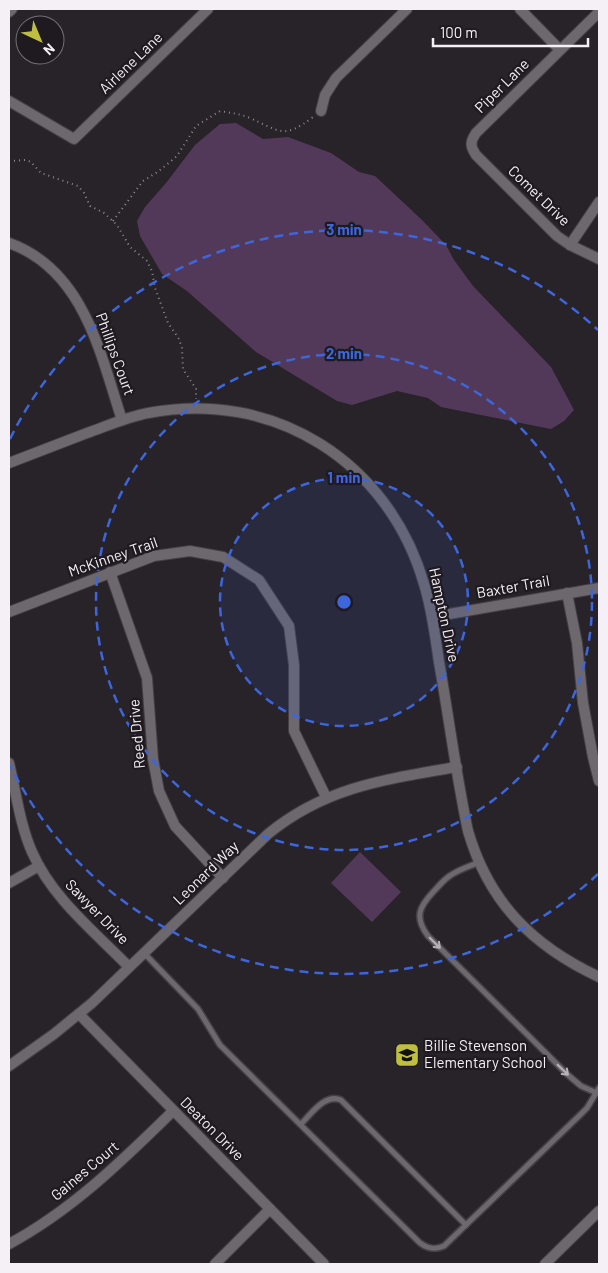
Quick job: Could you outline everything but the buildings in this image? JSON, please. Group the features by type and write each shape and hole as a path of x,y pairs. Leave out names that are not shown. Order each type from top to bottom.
{"street":[{"path":"9,12 12,9"},
{"name":"Airlene Lane","path":"9,101 74,139 208,9"},
{"path":"322,111 325,95 336,78 407,9"},
{"path":"520,9 560,50"},
{"name":"Piper Lane","path":"470,141 476,132 599,12"},
{"name":"Comet Drive","path":"470,141 471,148 476,155 545,226 570,245 599,259"},
{"path":"570,245 599,202"},
{"name":"Phillips Court","path":"9,243 37,257 49,267 76,298 92,328 122,420"},
{"name":"Hampton Drive","path":"9,463 122,420 150,413 196,409 226,410 288,427 321,444 350,465 388,506 408,538 425,586 432,617 468,831 480,862 502,901 532,936 568,962 599,977"},
{"name":"McKinney Trail","path":"9,612 154,556 190,551 223,557 259,580 289,626 294,665 294,731 326,797"},
{"name":"Reed Drive","path":"110,572 147,678 153,759 159,791 175,826 223,878"},
{"name":"Baxter Trail","path":"432,617 599,588"},
{"path":"567,593 577,643 583,703 599,781"},
{"name":"Sawyer Drive","path":"9,763 25,829 32,852 39,866 57,894 130,966"},
{"name":"Leonard Way","path":"9,1066 79,1014 280,824 294,814 326,797 380,780 457,766"},
{"path":"9,883 39,866"},
{"name":"Deaton Drive","path":"79,1014 324,1264"},
{"name":"Gaines Court","path":"9,1244 34,1230 76,1201 173,1111"},
{"path":"215,1264 270,1209"},
{"path":"545,1264 599,1211"}],"lane":[{"path":"144,953 198,1009 220,1045 424,1246 434,1249 444,1246 581,1114 598,1090 581,1086 568,1075 428,936 420,922 421,908 425,901 452,874 480,862"},
{"path":"301,1124 325,1101 333,1098 341,1100 466,1225"}],"path":[{"path":"113,221 143,181 177,156 196,126 220,111 241,114 281,132 300,127 322,111"},
{"path":"9,161 26,160 31,162 41,173 78,186 84,193 90,206 104,213 113,221 130,247 147,261 152,271 155,288 168,323 179,339 182,348 183,369 196,389 196,409"}],"shaded area":[{"path":"236,123 263,139 288,137 331,153 359,172 375,176 446,245 454,260 473,286 551,367 574,410 564,421 551,429 441,407 428,398 397,391 352,405 337,401 256,352 187,291 162,274 140,236 137,221 145,207 195,145 220,124"},
{"path":"360,852 401,892 372,922 331,883"}],"place":[{"name":"Billie Stevenson Elementary School","path":"407,1055"}]}
